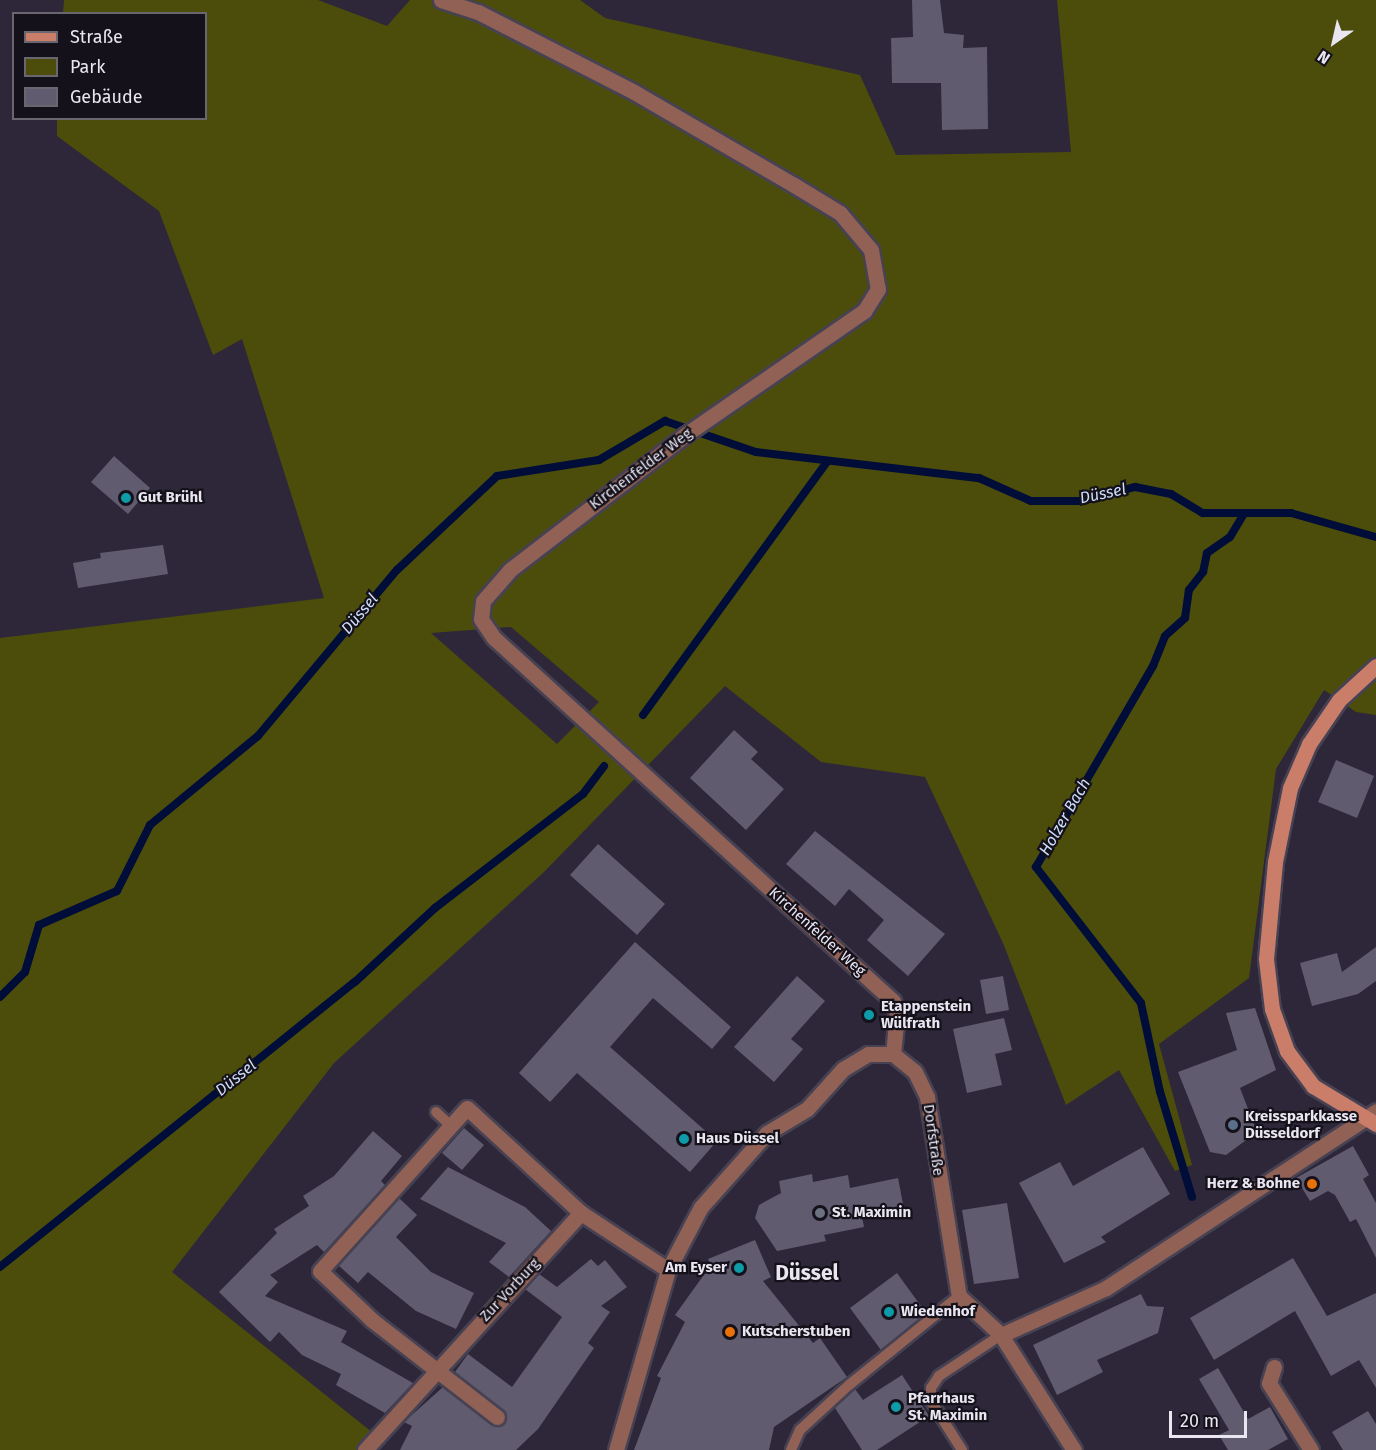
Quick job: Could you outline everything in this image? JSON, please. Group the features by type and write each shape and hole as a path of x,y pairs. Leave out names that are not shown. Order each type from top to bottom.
{"main road":[{"path":"1370,1122 1313,1086 1287,1051 1272,1009 1266,959 1275,862 1290,788 1309,744 1339,700 1376,666"}],"street":[{"name":"Kirchenfelder Weg","path":"441,0 478,12 624,87 784,179 840,213 871,250 878,289 864,311 685,435 510,570 483,601 481,619 494,638 892,1001 897,1014 893,1054"},
{"path":"616,1450 668,1270 701,1207 767,1132 807,1109 843,1069 868,1054 893,1054"},
{"name":"Dorfstraße","path":"893,1054 915,1072 927,1097 959,1296"},
{"path":"497,1417 439,1367 372,1320 320,1271 467,1108 581,1213 668,1270"},
{"path":"1001,1335 1106,1288 1370,1122 1376,1111"},
{"name":"Zur Vorburg","path":"365,1450 581,1213"},
{"path":"959,1296 1001,1335 1074,1450"},
{"path":"1274,1367 1269,1383 1311,1450"}],"lane":[{"path":"436,1112 451,1126"},
{"path":"791,1450 800,1430 841,1392 959,1296"},
{"path":"962,1450 931,1401 931,1388 939,1376 1001,1335"}],"green space":[{"path":"64,0 318,0 387,26 410,0 580,0 605,18 860,75 896,155 1071,152 1057,0 1376,0 1376,715 1356,712 1324,690 1276,769 1249,978 1159,1044 1192,1165 1175,1171 1119,1070 1066,1105 1003,943 925,777 821,762 725,686 544,872 334,1063 172,1272 378,1437 365,1450 0,1450 0,638 324,598 242,339 213,355 159,211 57,136 57,120 207,120 207,12 63,12","holes":["511,627 599,702 557,744 431,633"]}],"building":[{"path":"912,0 940,0 944,33 964,35 963,48 987,47 988,129 942,130 941,83 892,83 891,38 913,37"},
{"name":"Gut Brühl","path":"114,456 150,488 128,514 91,482"},
{"path":"163,545 168,574 78,588 73,563 101,558 100,553"},
{"path":"734,730 758,752 751,759 784,789 746,830 690,778"},
{"path":"1336,760 1374,776 1357,818 1318,802"},
{"path":"815,831 945,934 908,976 867,940 884,920 849,889 835,906 786,864"},
{"path":"598,844 665,904 637,935 570,875"},
{"path":"635,942 731,1027 712,1049 653,998 610,1047 717,1141 690,1172 577,1073 550,1102 519,1073"},
{"path":"1376,947 1376,981 1358,994 1312,1006 1300,963 1337,953 1342,972"},
{"path":"797,976 825,1001 791,1039 803,1049 774,1082 734,1047"},
{"path":"1003,976 1009,1010 986,1014 980,980"},
{"path":"1255,1008 1276,1070 1240,1088 1257,1132 1226,1155 1210,1152 1178,1072 1237,1050 1226,1013"},
{"path":"1004,1018 1012,1050 995,1054 1002,1085 967,1093 953,1029"},
{"path":"464,1128 484,1145 462,1170 442,1153"},
{"path":"373,1131 402,1156 381,1181 385,1185 324,1252 317,1245 270,1275 278,1282 265,1296 347,1331 341,1342 413,1383 385,1413 336,1385 341,1374 302,1355 279,1332 270,1342 219,1292 277,1233 274,1229 309,1206 303,1196 334,1176"},
{"path":"1353,1146 1369,1175 1363,1179 1376,1203 1376,1258 1356,1219 1350,1222 1335,1195 1328,1191 1310,1201 1296,1178"},
{"path":"1143,1147 1170,1194 1101,1237 1106,1242 1064,1263 1019,1183 1060,1162 1073,1186"},
{"path":"448,1167 525,1207 551,1231 509,1277 489,1262 506,1243 420,1199"},
{"name":"St. Maximin","path":"812,1174 813,1182 848,1175 850,1188 898,1178 904,1209 862,1217 864,1227 824,1235 826,1241 777,1251 755,1218 759,1205 781,1193 779,1181"},
{"path":"399,1198 417,1215 396,1237 431,1272 474,1293 456,1329 416,1311 368,1272 358,1283 338,1265"},
{"path":"1007,1203 1019,1278 974,1284 962,1210"},
{"path":"755,1240 771,1277 763,1281 813,1343 820,1338 847,1377 774,1427 769,1450 634,1450 661,1378 657,1376 685,1322 675,1315 711,1265 708,1259"},
{"path":"1293,1258 1327,1316 1376,1293 1376,1388 1359,1360 1331,1376 1295,1311 1214,1360 1190,1318"},
{"path":"591,1259 598,1266 605,1260 627,1287 601,1306 610,1312 588,1343 594,1348 538,1429 516,1450 400,1450 412,1426 404,1422 443,1387 492,1425 504,1423 503,1410 455,1372 468,1354 512,1387 562,1317 525,1289 539,1274 557,1287"},
{"name":"Wiedenhof","path":"897,1273 926,1313 881,1350 850,1308"},
{"path":"1141,1294 1147,1306 1164,1307 1158,1333 1097,1360 1103,1372 1057,1395 1033,1345"},
{"path":"1218,1368 1248,1419 1270,1407 1288,1439 1268,1450 1228,1450 1219,1435 1229,1430 1199,1379"},
{"path":"902,1375 929,1416 877,1450 862,1450 835,1408 855,1389 863,1400"},
{"path":"1368,1411 1376,1424 1376,1450 1343,1450 1332,1432"}],"waterway":[{"name":"Düssel","path":"0,997 25,972 39,925 117,891 150,825 258,736 397,570 497,476 599,460 665,421 756,452 979,478 1031,501 1083,501 1135,487 1171,494 1203,513 1291,513 1376,537"},
{"name":"Düssel","path":"643,715 827,462"},
{"name":"Holzer Bach","path":"1192,1197 1160,1092 1141,1003 1036,867 1153,666 1165,636 1185,618 1189,590 1203,572 1207,553 1230,537 1243,515"},
{"name":"Düssel","path":"0,1267 355,982 435,908 583,794 604,766"}],"place":[{"name":"Gut Brühl","path":"126,498"},
{"name":"Etappenstein Wülfrath","path":"869,1015"},
{"name":"Kreissparkkasse Düsseldorf","path":"1233,1125"},
{"name":"Haus Düssel","path":"684,1139"},
{"name":"Herz & Bohne","path":"1312,1184"},
{"name":"St. Maximin","path":"820,1213"},
{"name":"Am Eyser","path":"739,1268"},
{"name":"Wiedenhof","path":"889,1312"},
{"name":"Kutscherstuben","path":"730,1332"},
{"name":"Pfarrhaus St. Maximin","path":"896,1407"}],"district":[{"name":"Düssel","path":"807,1273"}]}
